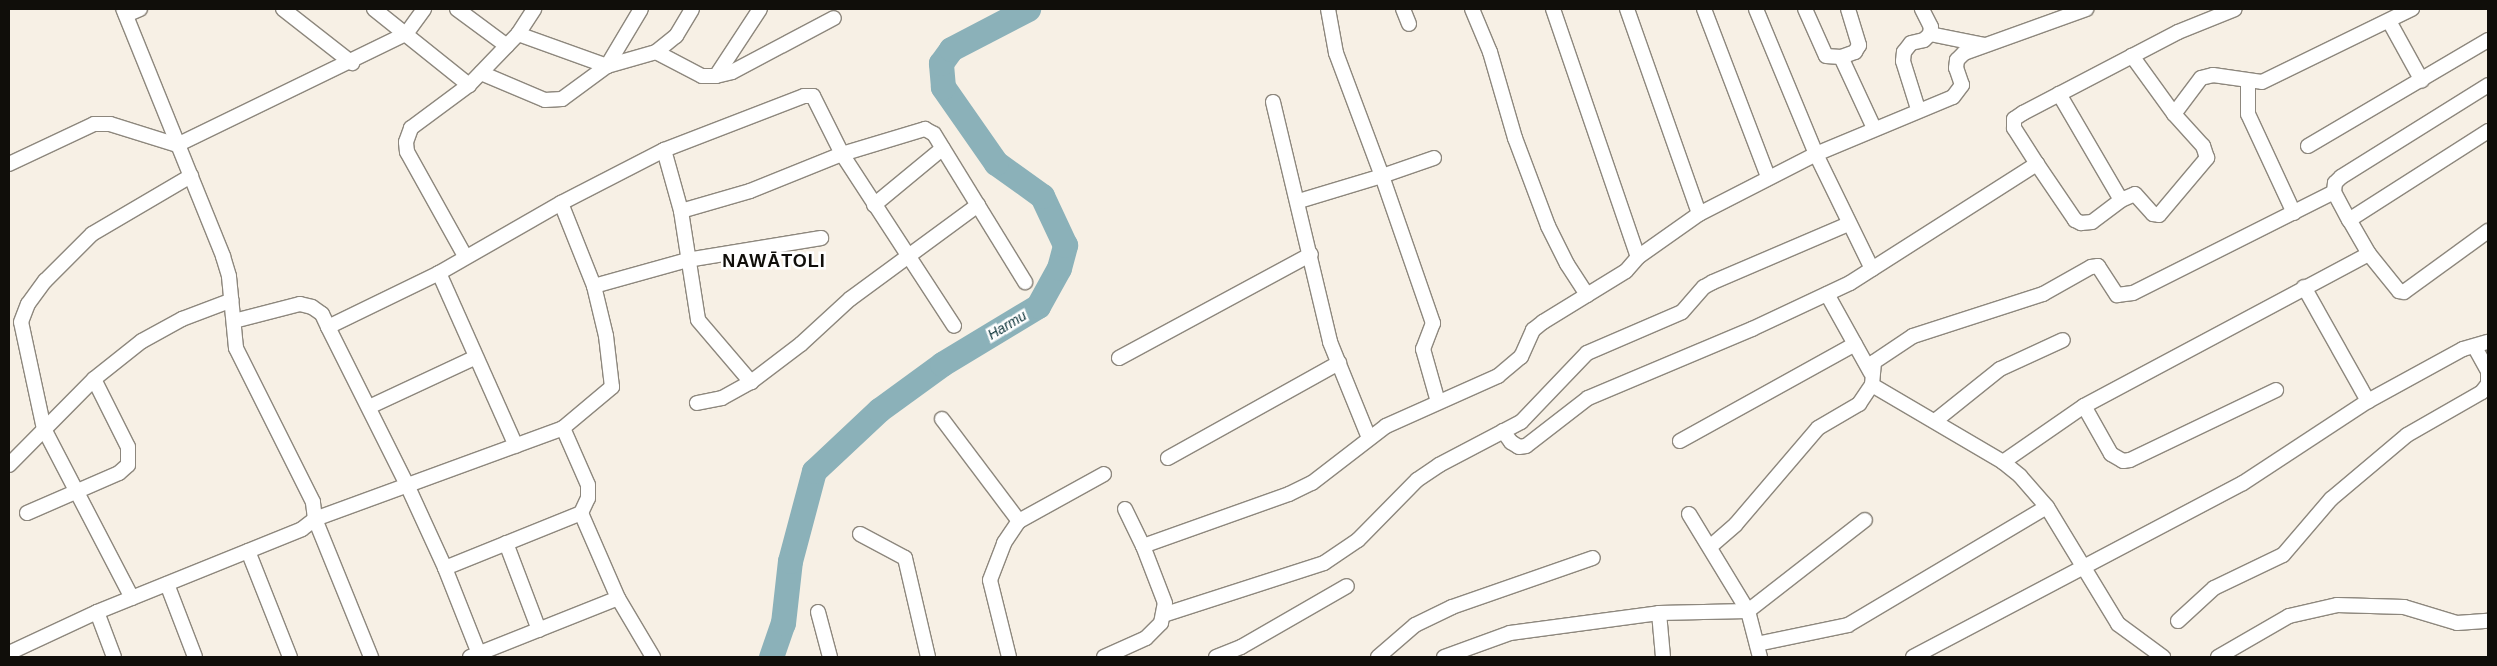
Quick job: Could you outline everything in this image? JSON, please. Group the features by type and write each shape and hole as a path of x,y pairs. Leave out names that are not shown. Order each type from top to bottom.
{"street":[{"path":"140,9 124,12 223,256 232,300 236,348 312,502 315,519 370,657"},
{"path":"282,9 352,62"},
{"path":"374,9 469,86"},
{"path":"9,164 94,124 110,124 178,145 352,62 406,34 424,9"},
{"path":"457,9 507,46"},
{"path":"465,256 407,152 406,142 411,128 469,86 518,34 534,9"},
{"path":"608,66 641,9"},
{"path":"481,73 553,102 608,66 656,52 676,36 692,9"},
{"path":"716,76 760,9"},
{"path":"1328,9 1336,53 1382,176 1433,324 1423,349 1438,402"},
{"path":"1403,9 1409,24"},
{"path":"1472,9 1490,52 1515,138 1548,226 1566,264 1587,295"},
{"path":"1553,9 1638,257"},
{"path":"1627,9 1699,214"},
{"path":"1704,9 1768,177"},
{"path":"1756,9 1816,154 1848,224 1872,269"},
{"path":"1805,9 1826,56 1841,57 1855,52 1859,45 1848,9"},
{"path":"1918,109 1903,61 1904,52 1912,43 1924,40 1930,34 1931,27 1922,9"},
{"path":"1143,546 1289,494 1312,483 1369,438 1438,402 1510,368 1521,357 1533,330 1626,271 1638,257 1699,214 1816,154 1960,92 1962,85 1956,68 1956,60 1985,45 2086,9"},
{"path":"2132,56 2174,114 2203,146 2207,158 2159,215 2153,214 2135,194 2121,200 2092,222 2081,223 2075,220 2037,164 2014,128 2014,119 2059,94 2178,32 2234,9"},
{"path":"2174,114 2201,78 2213,75 2262,82 2278,77 2412,9"},
{"path":"656,52 702,76 716,76 732,72 834,18"},
{"path":"2390,21 2422,81"},
{"path":"518,34 608,66"},
{"path":"1930,34 1985,45"},
{"path":"2308,146 2422,81 2488,40"},
{"path":"1841,57 1874,128"},
{"path":"2248,81 2248,114 2294,213"},
{"path":"2488,85 2340,177 2335,183 2334,192 2368,254 2399,291 2404,292 2488,231"},
{"path":"2059,94 2121,200"},
{"path":"328,327 439,273 465,256 561,203 664,150 804,96 813,96 842,154 954,326"},
{"path":"1273,102 1299,201 1325,324 1369,438"},
{"path":"681,211 750,191 842,154 925,129 934,134 1025,282"},
{"path":"2349,220 2488,131"},
{"path":"874,205 943,148"},
{"path":"664,150 681,211 687,260 698,320 751,382"},
{"path":"1299,201 1434,158"},
{"path":"1503,432 1511,442 1519,447 1526,446 1588,398 1827,294 1872,269 2037,164"},
{"path":"132,598 44,429 21,322 28,304 63,260 92,234 191,176"},
{"path":"1711,546 1736,524 1818,428 1859,404 1872,379 1874,362 1913,336 2042,294 2091,267 2098,266 2111,290 2117,296 2124,295 2334,192"},
{"path":"9,653 97,612 302,529 315,519 408,487 563,428 612,387 606,336 594,286 561,203"},
{"path":"697,403 722,398 751,382 801,344 850,299 978,205"},
{"path":"1163,615 1324,563 1358,540 1417,480 1439,464 1503,432 1536,409 1588,353 1682,312 1704,287 1713,282 1848,224"},
{"path":"594,286 687,260 821,238"},
{"path":"1119,358 1311,254"},
{"path":"2003,462 2084,406 2368,254"},
{"path":"439,273 516,446"},
{"path":"2304,287 2368,401"},
{"path":"1827,294 1872,379 1935,421 2003,462 2034,489 2047,507 2118,624 2163,657"},
{"path":"9,465 94,379 142,340 160,330 232,300"},
{"path":"234,320 300,304 312,307 322,314 408,487 445,568 474,655 618,598"},
{"path":"1935,421 2000,369 2063,340"},
{"path":"1913,657 2243,483 2368,401 2463,349 2475,348 2488,342"},
{"path":"1680,441 1855,344"},
{"path":"2178,621 2214,588 2283,555 2331,500 2407,435 2482,392 2488,384 2488,371 2475,348"},
{"path":"369,407 476,358"},
{"path":"1168,458 1339,363"},
{"path":"27,513 119,473 128,465 130,456 94,379"},
{"path":"2084,406 2111,454 2116,459 2130,460 2276,390"},
{"path":"942,419 1019,521"},
{"path":"445,568 581,513 588,498 588,485 563,428"},
{"path":"1009,657 990,580 994,561 1019,521 1104,474"},
{"path":"1689,514 1711,546 1748,611 1759,651 1848,625 2047,507"},
{"path":"1104,657 1146,638 1161,623 1163,615 1164,603 1160,586 1125,509"},
{"path":"581,513 618,598 653,657"},
{"path":"1444,657 1510,633 1659,613 1748,611 1865,520"},
{"path":"860,534 905,558 928,657"},
{"path":"506,544 539,630"},
{"path":"248,551 290,657"},
{"path":"1378,657 1415,624 1444,611 1592,558"},
{"path":"167,584 196,657"},
{"path":"1216,657 1241,647 1347,586"},
{"path":"2218,657 2289,616 2337,605 2404,607 2457,624 2488,621"},
{"path":"97,612 114,657"},
{"path":"818,612 830,657"},
{"path":"1659,613 1663,657"}],"waterway":[{"name":"Harmu","path":"771,657 783,623 790,561 814,471 879,410 942,364 1038,306 1059,268 1065,245 1042,196 996,163 943,87 941,63 951,49 1028,9"}],"district":[{"name":"NAWĀTOLI","path":"774,261"}]}
